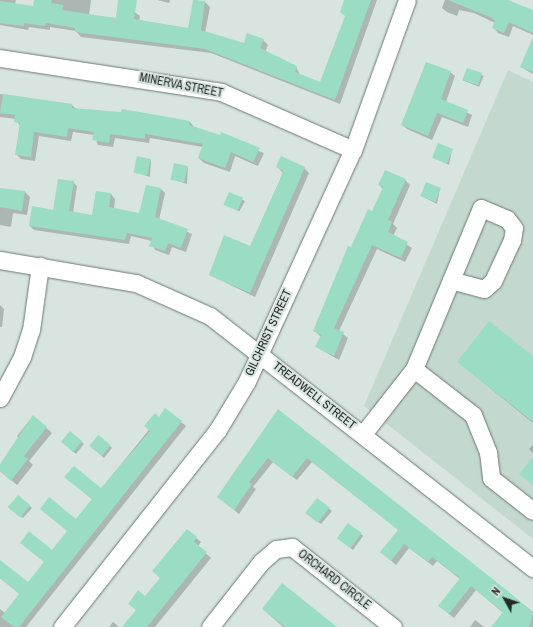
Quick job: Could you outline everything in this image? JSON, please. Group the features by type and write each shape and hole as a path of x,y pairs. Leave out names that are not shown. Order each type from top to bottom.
{"street":[{"name":"GILCHRIST STREET","path":"62,627 217,430 260,353 353,150 407,0"},
{"name":"MINERVA STREET","path":"0,58 221,92 353,150"},
{"path":"363,434 414,369 451,280 481,208 507,219 514,228 512,240 493,282 484,289 451,280"},
{"name":"TREADWELL STREET","path":"0,260 114,278 164,293 210,316 260,353 533,568"},
{"path":"0,398 20,362 31,330 40,266"},
{"path":"414,369 473,415 488,452 491,478 533,511"},
{"name":"ORCHARD CIRCLE","path":"210,627 260,562 276,549 292,547 393,627"}],"shaded area":[{"path":"508,70 533,82 533,539 364,406"}],"building":[{"path":"34,0 52,0 51,3 63,5 62,10 116,18 118,0 137,0 134,19 188,28 193,0 205,1 201,30 244,43 247,33 264,39 260,48 297,66 295,72 320,82 345,16 340,12 344,0 371,0 335,100 205,49 75,32 75,28 46,23 45,26 24,23 24,26 0,23 0,1 33,6"},
{"path":"448,0 508,0 533,10 533,33 509,22 504,33 492,28 495,21 492,18"},
{"path":"533,37 533,72 520,67"},
{"path":"426,62 451,71 441,99 468,110 463,123 437,113 428,136 401,125"},
{"path":"467,68 482,73 478,85 463,80"},
{"path":"3,94 72,104 72,108 121,112 122,109 190,121 189,125 220,135 221,132 260,148 253,162 231,152 225,168 198,158 203,144 145,134 145,139 110,134 109,143 92,140 94,132 68,128 67,137 34,132 31,157 15,155 20,123 14,122 15,115 0,113"},
{"path":"438,143 453,149 447,164 432,158"},
{"path":"137,156 151,159 147,176 133,173"},
{"path":"281,156 305,167 250,293 209,275 224,235 250,246 283,171 276,167"},
{"path":"174,163 188,166 184,183 170,180"},
{"path":"385,170 406,179 388,220 392,222 388,232 408,242 401,258 372,245 334,328 344,332 334,356 315,347 321,335 313,331 348,246 351,247 368,209 372,211 383,187 378,185"},
{"path":"58,179 74,181 69,211 92,215 96,191 111,193 109,207 139,213 146,185 161,188 155,217 188,229 181,248 168,243 165,251 149,246 152,238 127,233 125,240 29,226 32,206 53,210"},
{"path":"426,182 441,188 435,202 420,196"},
{"path":"0,188 25,191 22,211 0,207"},
{"path":"229,192 243,198 237,211 224,205"},
{"path":"489,321 533,356 533,422 457,362"},
{"path":"165,408 182,421 19,627 14,627 1,617 19,594 0,578 0,560 28,582 44,562 20,543 29,531 52,550 67,531 40,509 49,497 76,519 92,499 64,477 74,466 101,488 150,431 144,426 155,413 159,417"},
{"path":"278,409 509,592 533,613 529,627 491,627 503,612 471,586 449,614 438,606 460,578 432,557 428,562 404,544 391,561 380,552 398,530 307,458 292,477 268,458 249,482 252,484 234,510 217,497"},
{"path":"33,415 47,427 24,456 28,459 11,481 0,471 0,464"},
{"path":"70,431 82,441 73,452 61,442"},
{"path":"98,435 111,445 102,456 89,446"},
{"path":"533,457 533,485 519,474"},
{"path":"18,495 30,505 20,518 8,507"},
{"path":"317,498 330,508 318,523 305,513"},
{"path":"348,523 362,533 351,548 337,538"},
{"path":"187,529 197,537 193,541 207,552 147,627 122,627 136,610 128,604 138,590 145,596 160,578 152,571"},
{"path":"282,583 337,627 285,627 262,609"}]}
